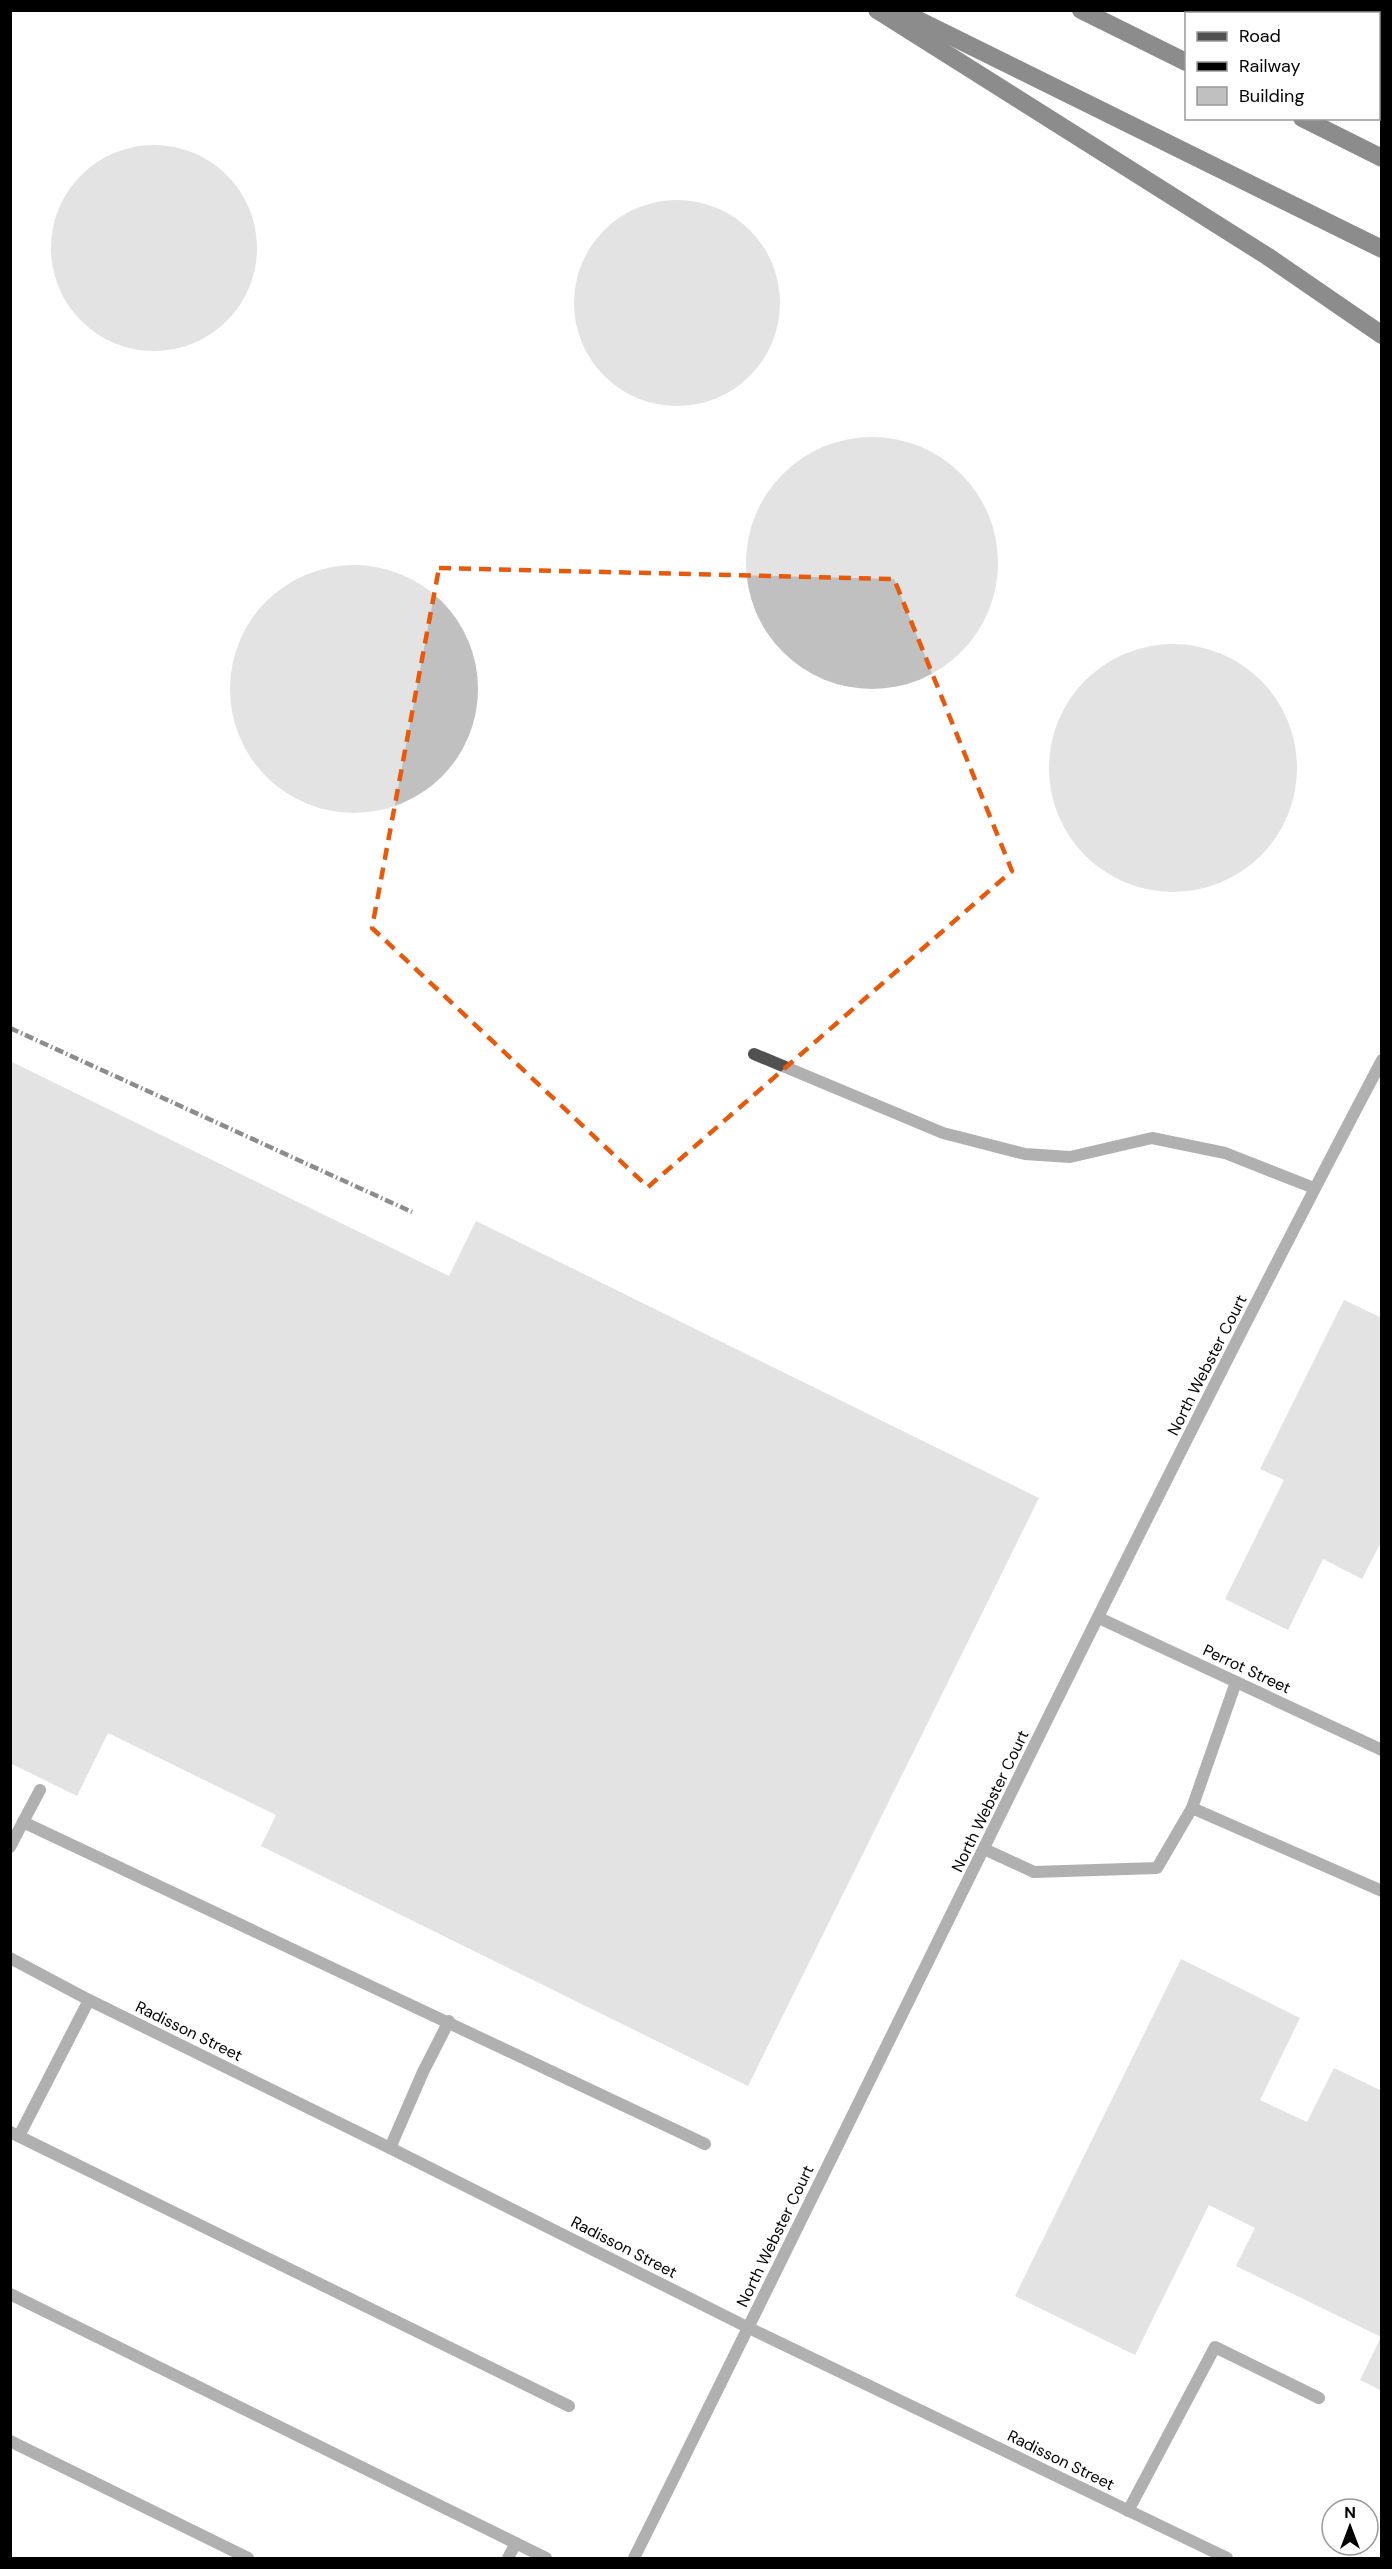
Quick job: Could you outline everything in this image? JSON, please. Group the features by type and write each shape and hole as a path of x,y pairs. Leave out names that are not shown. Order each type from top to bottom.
{"highway":[{"path":"877,10 1267,256 1382,335"},
{"path":"898,10 1382,249"},
{"path":"1081,10 1185,62"},
{"path":"1306,120 1382,158"}],"street":[{"path":"754,1054 943,1133 1025,1154 1070,1157 1152,1138 1224,1154 1314,1188"},
{"name":"North Webster Court","path":"634,2559 1099,1618 1314,1188 1382,1060"},
{"name":"Perrot Street","path":"1099,1618 1382,1750"},
{"path":"984,1849 1034,1872 1157,1868 1192,1808 1236,1682"},
{"path":"10,1847 40,1790"},
{"path":"1192,1808 1382,1891"},
{"path":"23,1822 705,2144"},
{"name":"Radisson Street","path":"10,1958 89,2000 748,2328 1227,2559"},
{"path":"89,2000 15,2134 569,2406"},
{"path":"390,2148 448,2021"},
{"path":"10,2294 546,2559"},
{"path":"1128,2511 1215,2347 1319,2398"},
{"path":"10,2441 248,2559"},
{"path":"508,2559 516,2543"}],"highlighted area":[{"path":"439,568 894,579 1012,871 648,1187 372,928"}],"building":[{"path":"154,145 174,147 203,157 227,175 245,199 255,228 257,248 255,268 245,297 227,321 203,339 174,349 154,351 134,349 105,339 81,321 63,297 53,268 51,248 53,228 63,199 81,175 105,157 134,147"},
{"path":"677,200 697,202 716,208 750,230 772,264 778,283 780,303 778,323 772,342 750,376 716,398 697,404 677,406 657,404 638,398 604,376 582,342 576,323 574,303 576,283 582,264 604,230 638,208 657,202"},
{"path":"872,437 909,442 942,458 961,474 977,493 993,526 998,563 993,600 977,633 961,652 942,668 909,684 872,689 835,684 802,668 783,652 767,633 751,600 746,563 751,526 767,493 783,474 802,458 835,442"},
{"path":"354,565 390,571 412,580 432,593 450,611 463,631 472,653 478,689 472,725 463,747 450,767 432,785 412,798 390,807 354,813 318,807 296,798 276,785 258,767 245,747 236,725 230,689 236,653 245,631 258,611 276,593 296,580 318,571"},
{"path":"1173,644 1209,649 1242,665 1261,680 1276,699 1292,732 1297,768 1292,804 1276,837 1261,856 1242,871 1209,887 1173,892 1137,887 1104,871 1085,856 1070,837 1054,804 1049,768 1054,732 1070,699 1085,680 1104,665 1137,649"},
{"path":"10,1061 449,1276 476,1221 1039,1498 748,2086 261,1846 276,1815 108,1733 77,1796 10,1763"},
{"path":"1344,1300 1382,1318 1382,1540 1362,1579 1323,1559 1288,1630 1225,1599 1284,1480 1260,1469"},
{"path":"1181,1959 1300,2018 1260,2100 1307,2122 1334,2068 1382,2091 1382,2391 1360,2380 1381,2337 1236,2266 1255,2228 1209,2205 1135,2355 1015,2296"}],"railway":[{"path":"10,1028 412,1212"}]}
